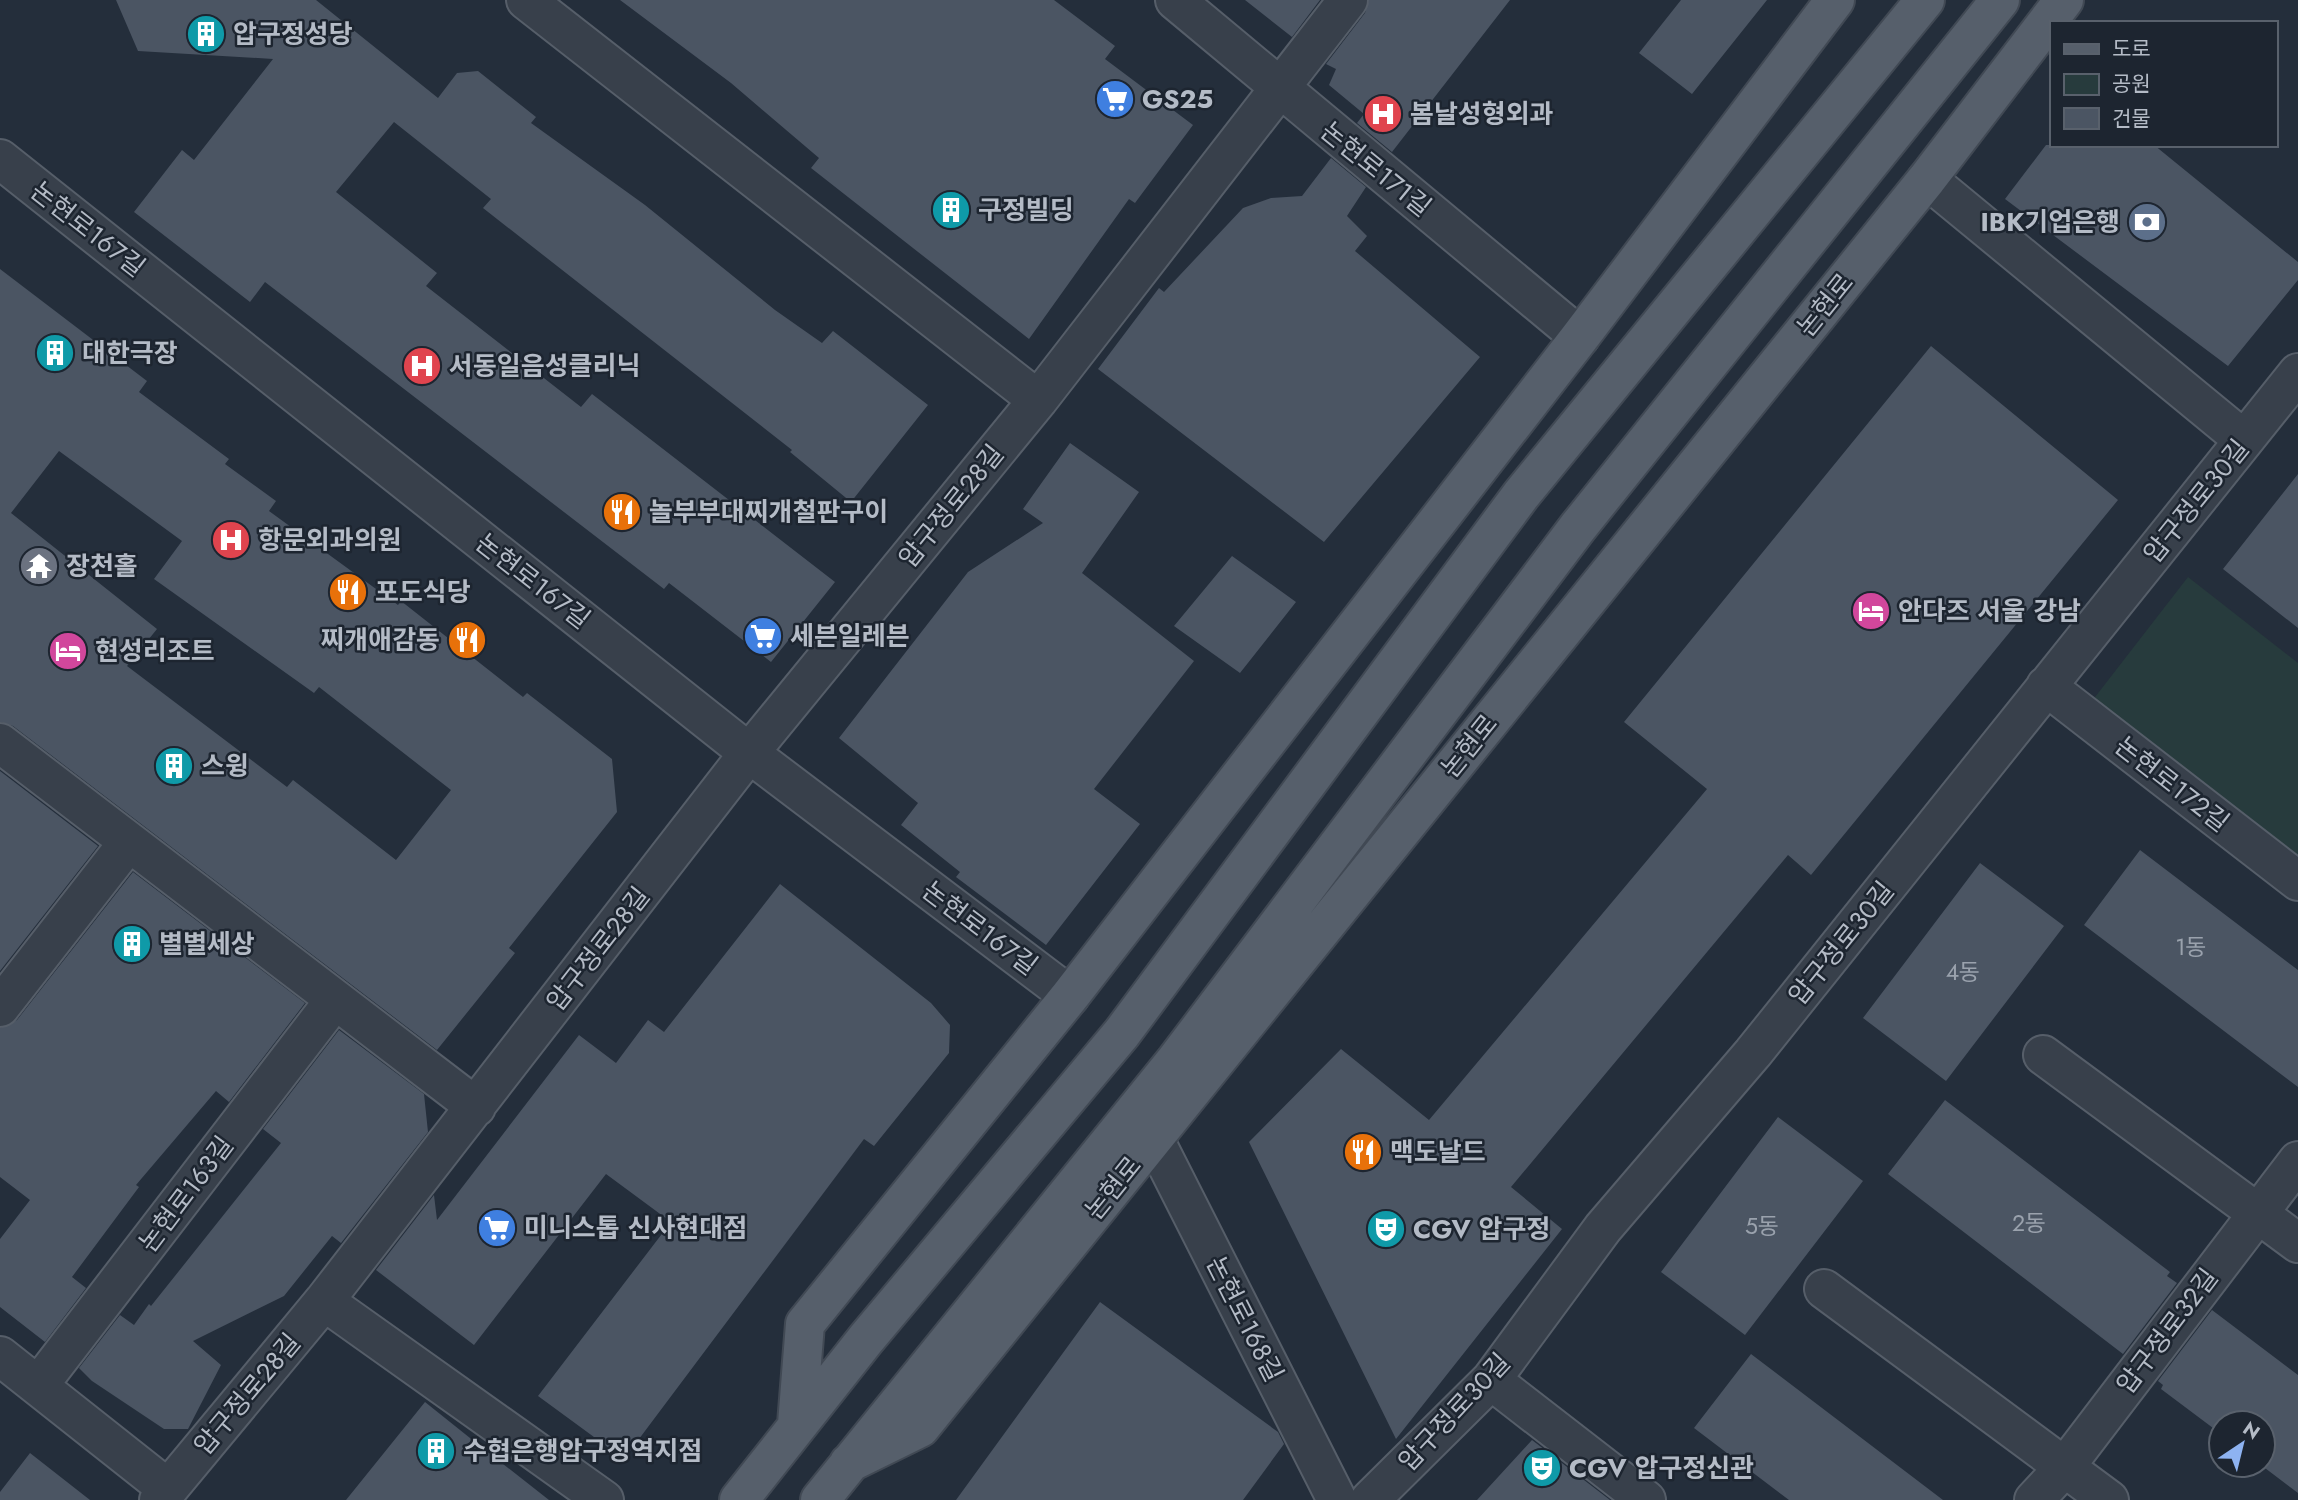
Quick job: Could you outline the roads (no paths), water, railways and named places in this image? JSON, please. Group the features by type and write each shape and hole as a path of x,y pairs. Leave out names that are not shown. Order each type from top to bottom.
{"main road":[{"path":"797,1424 805,1324 1070,996 1580,337 1835,0"},
{"path":"739,1500 866,1339 1122,1033 1521,495 1925,0"},
{"name":"논현로","path":"820,1500 1176,1060 1578,527 2000,0"},
{"name":"논현로","path":"849,1463 920,1428 1927,179 2064,0"}],"street":[{"path":"526,0 1038,400"},
{"name":"논현로171길","path":"1175,0 1580,337"},
{"name":"압구정로28길","path":"163,1495 324,1301 749,753 1038,400 1348,0"},
{"name":"논현로167길","path":"0,159 749,753 1070,996"},
{"path":"1927,179 2245,440"},
{"name":"압구정로30길","path":"1370,1500 1491,1380 1603,1228 1753,1053 2298,373"},
{"name":"논현로172길","path":"2046,686 2298,881"},
{"path":"0,743 476,1107"},
{"path":"0,1007 128,843"},
{"name":"논현로163길","path":"38,1386 334,1001"},
{"path":"2043,1055 2298,1243"},
{"name":"논현로168길","path":"1153,1138 1337,1500"},
{"name":"압구정로32길","path":"2034,1500 2064,1468 2256,1212 2298,1161"},
{"path":"1824,1289 2109,1500"},
{"path":"324,1301 604,1500"},
{"path":"0,1356 163,1495"},
{"path":"1491,1380 1646,1500"}],"place":[{"name":"압구정성당","path":"206,34"},
{"name":"GS25","path":"1115,99"},
{"name":"봄날성형외과","path":"1383,114"},
{"name":"구정빌딩","path":"951,210"},
{"name":"IBK기업은행","path":"2147,222"},
{"name":"대한극장","path":"55,353"},
{"name":"서동일음성클리닉","path":"422,366"},
{"name":"놀부부대찌개철판구이","path":"622,512"},
{"name":"항문외과의원","path":"231,540"},
{"name":"장천홀","path":"39,566"},
{"name":"포도식당","path":"348,592"},
{"name":"안다즈 서울 강남","path":"1871,611"},
{"name":"세븐일레븐","path":"763,636"},
{"name":"찌개애감동","path":"467,640"},
{"name":"현성리조트","path":"68,651"},
{"name":"스윙","path":"174,766"},
{"name":"별별세상","path":"132,944"},
{"name":"맥도날드","path":"1363,1152"},
{"name":"미니스톱 신사현대점","path":"497,1228"},
{"name":"CGV 압구정","path":"1386,1229"},
{"name":"수협은행압구정역지점","path":"436,1451"},
{"name":"CGV 압구정신관","path":"1542,1468"}]}
